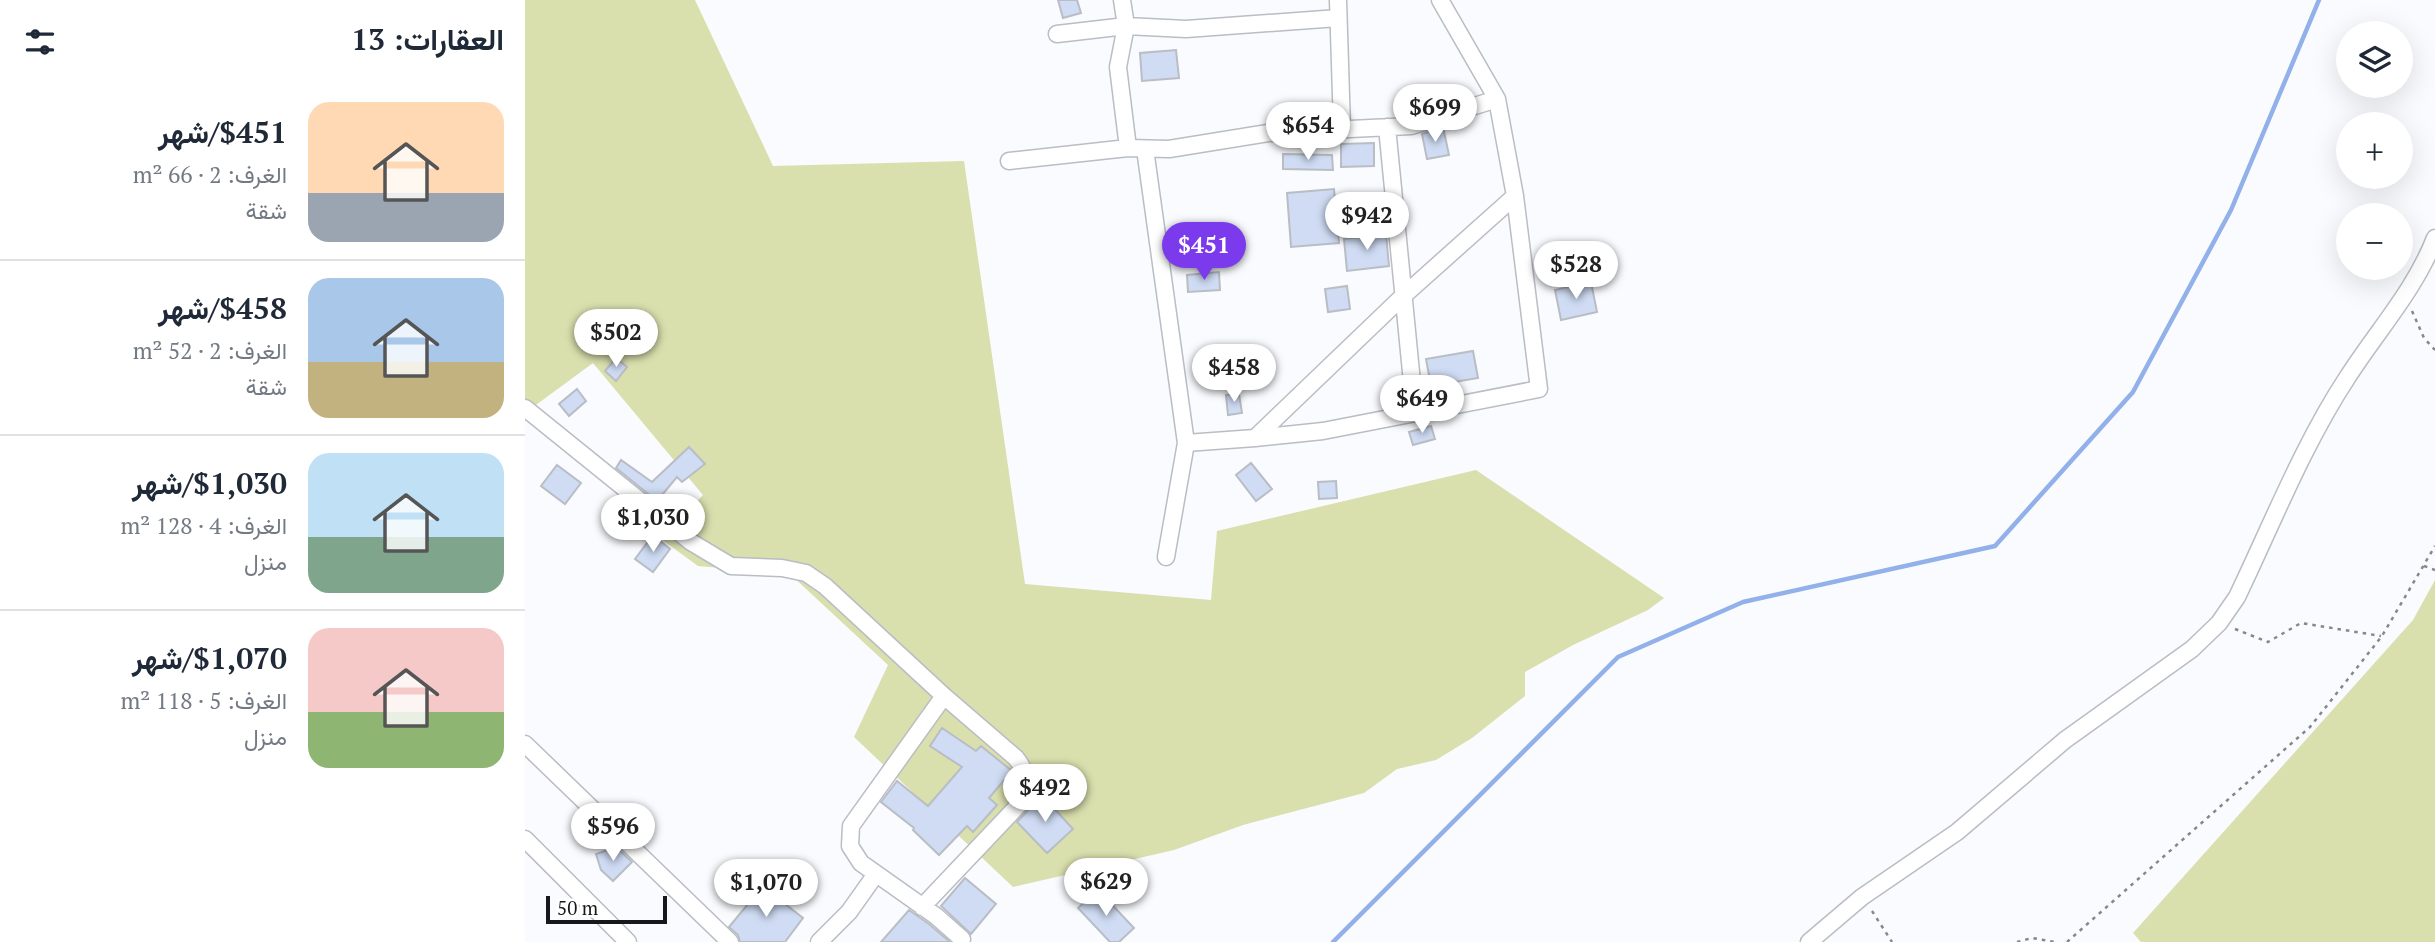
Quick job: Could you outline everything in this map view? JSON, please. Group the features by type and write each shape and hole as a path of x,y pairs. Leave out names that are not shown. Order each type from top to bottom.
{"street":[{"path":"1122,0 1126,26 1118,68 1128,148"},
{"path":"1338,0 1342,128"},
{"path":"1186,443 1323,430 1539,389 1515,197 1497,99 1440,0"},
{"path":"1057,34 1126,26 1186,29 1338,18"},
{"path":"1009,161 1128,148 1169,149 1268,133 1411,127 1497,99"},
{"path":"1387,127 1415,413"},
{"path":"1145,149 1186,443 1166,557"},
{"path":"1255,438 1402,297 1515,197"},
{"path":"1809,942 1862,897 1957,832 2065,740 2173,664 2219,622 2237,597 2288,489 2347,378 2405,295 2426,261 2435,238"},
{"path":"525,408 691,542 720,560 731,566 782,568 806,573 825,586 944,696 1016,758 1025,770 1029,785 1028,795 922,907"},
{"path":"944,696 851,826 850,846 861,863 962,939"},
{"path":"525,744 730,942"},
{"path":"525,839 628,942"},
{"path":"819,942 849,912 876,874"}],"path":[{"path":"2405,295 2424,338 2435,350"},
{"path":"2067,942 2310,727 2382,636 2435,546"},
{"path":"2424,566 2435,570"},
{"path":"2219,622 2268,642 2301,622 2382,636"},
{"path":"1862,897 1892,942"},
{"path":"2017,942 2032,937 2055,942"}],"green space":[{"path":"525,0 695,0 773,166 964,161 1025,584 1211,600 1217,531 1476,470 1664,598 1648,610 1573,645 1525,672 1525,696 1472,738 1436,760 1397,769 1364,793 1243,825 1174,850 1013,887 854,737 888,665 777,562 721,568 698,566 661,539 703,495 593,363 525,413"},
{"path":"2435,580 2435,942 2141,942 2133,933 2413,620"}],"building":[{"path":"1058,0 1077,0 1081,13 1063,18"},
{"path":"1176,50 1179,78 1142,81 1140,53"},
{"path":"1443,127 1449,155 1427,159 1422,134"},
{"path":"1374,143 1374,166 1341,167 1341,144"},
{"path":"1283,154 1332,155 1333,170 1283,169"},
{"path":"1334,189 1339,243 1291,247 1287,193"},
{"path":"1386,234 1389,266 1347,271 1344,239"},
{"path":"1219,272 1220,290 1188,292 1187,275"},
{"path":"1591,282 1597,312 1561,320 1555,290"},
{"path":"1347,286 1350,309 1328,312 1325,289"},
{"path":"1473,351 1478,378 1431,386 1426,359"},
{"path":"616,358 627,367 616,381 605,371"},
{"path":"577,389 586,401 569,416 559,404"},
{"path":"1239,394 1242,413 1228,415 1226,395"},
{"path":"1431,426 1435,439 1413,445 1409,432"},
{"path":"689,447 705,464 682,482 677,477 657,501 616,468 621,460 652,482"},
{"path":"1251,463 1272,489 1256,501 1236,475"},
{"path":"557,465 581,483 565,504 541,486"},
{"path":"1336,481 1337,498 1319,499 1318,482"},
{"path":"653,535 670,549 653,572 635,559"},
{"path":"942,728 976,751 981,746 1012,771 989,798 997,805 973,832 967,826 939,855 914,828 881,802 897,781 928,806 962,767 930,746"},
{"path":"1039,792 1073,829 1047,853 1017,822 1036,802"},
{"path":"616,847 632,862 613,881 601,870 596,854"},
{"path":"965,878 996,904 971,934 941,906"},
{"path":"767,881 779,891 775,896 803,918 785,942 740,942 738,935 729,927"},
{"path":"1098,890 1134,928 1119,942 1110,942 1078,908"},
{"path":"909,910 929,924 950,942 881,942"}],"waterway":[{"path":"1333,942 1618,657 1743,602 1995,546 2133,392 2231,210 2319,0"}]}
